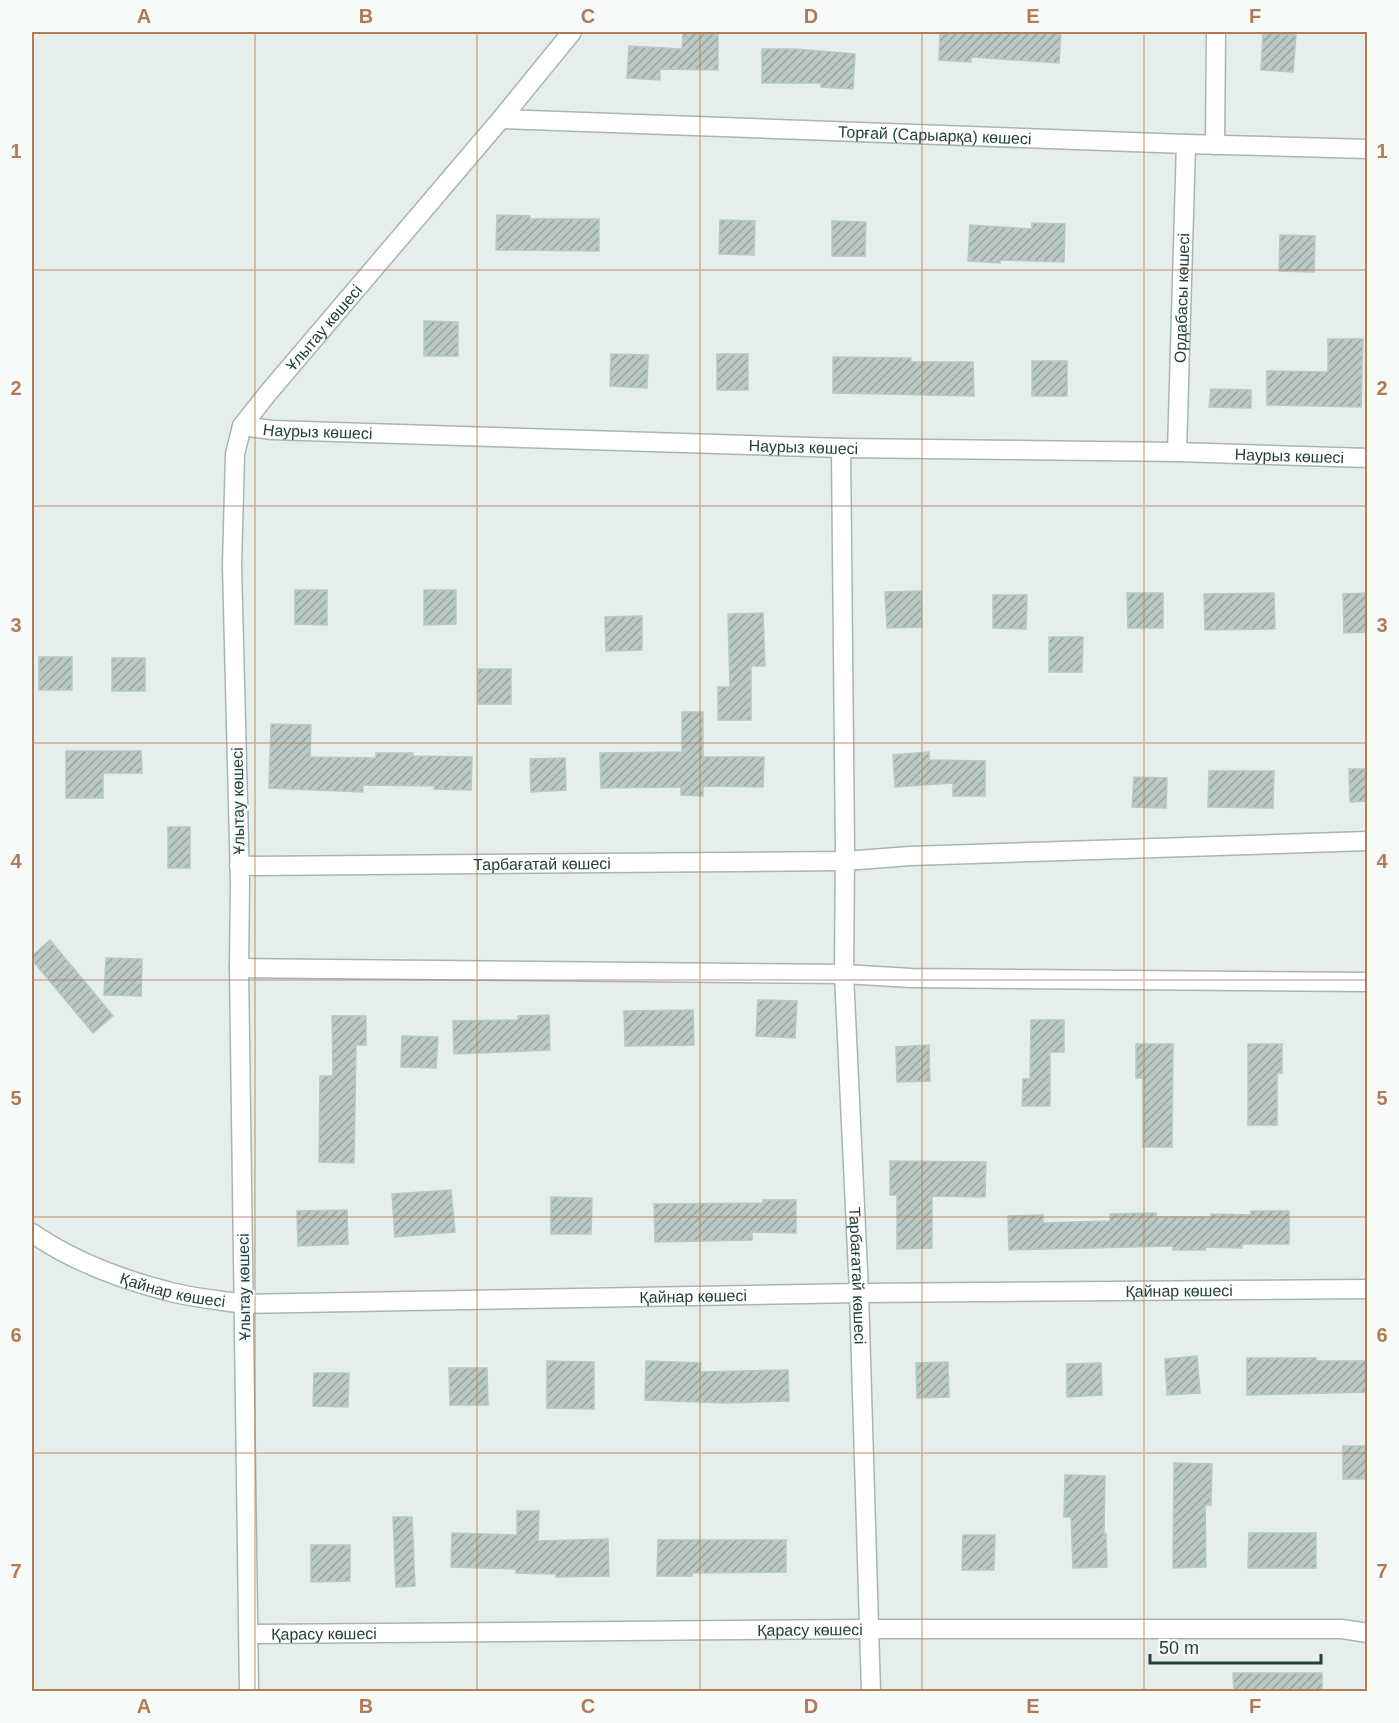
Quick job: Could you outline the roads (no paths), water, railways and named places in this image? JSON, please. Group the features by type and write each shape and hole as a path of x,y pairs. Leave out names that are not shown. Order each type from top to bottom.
{"street":[{"name":"Ұлытау көшесі","path":"249,1692 239,866 232,566 235,454 242,426 268,393 572,32"},
{"path":"1215,145 1216,32"},
{"name":"Торғай (Сарыарқа) көшесі","path":"501,119 1215,145 1368,148"},
{"name":"Ордабасы көшесі","path":"1177,452 1186,144"},
{"name":"Наурыз көшесі","path":"242,426 284,430 841,448 1177,452 1368,458"},
{"name":"Тарбағатай көшесі","path":"841,448 844,974 859,1293 871,1692"},
{"path":"845,861 910,856 1368,842"},
{"name":"Тарбағатай көшесі","path":"239,866 845,861"},
{"path":"239,968 1368,982"},
{"name":"Қайнар көшесі","path":"32,1233 52,1247 107,1272 168,1292 244,1304 859,1293 1368,1289"},
{"name":"Қарасу көшесі","path":"250,1634 870,1629 1342,1629 1368,1633"}]}
